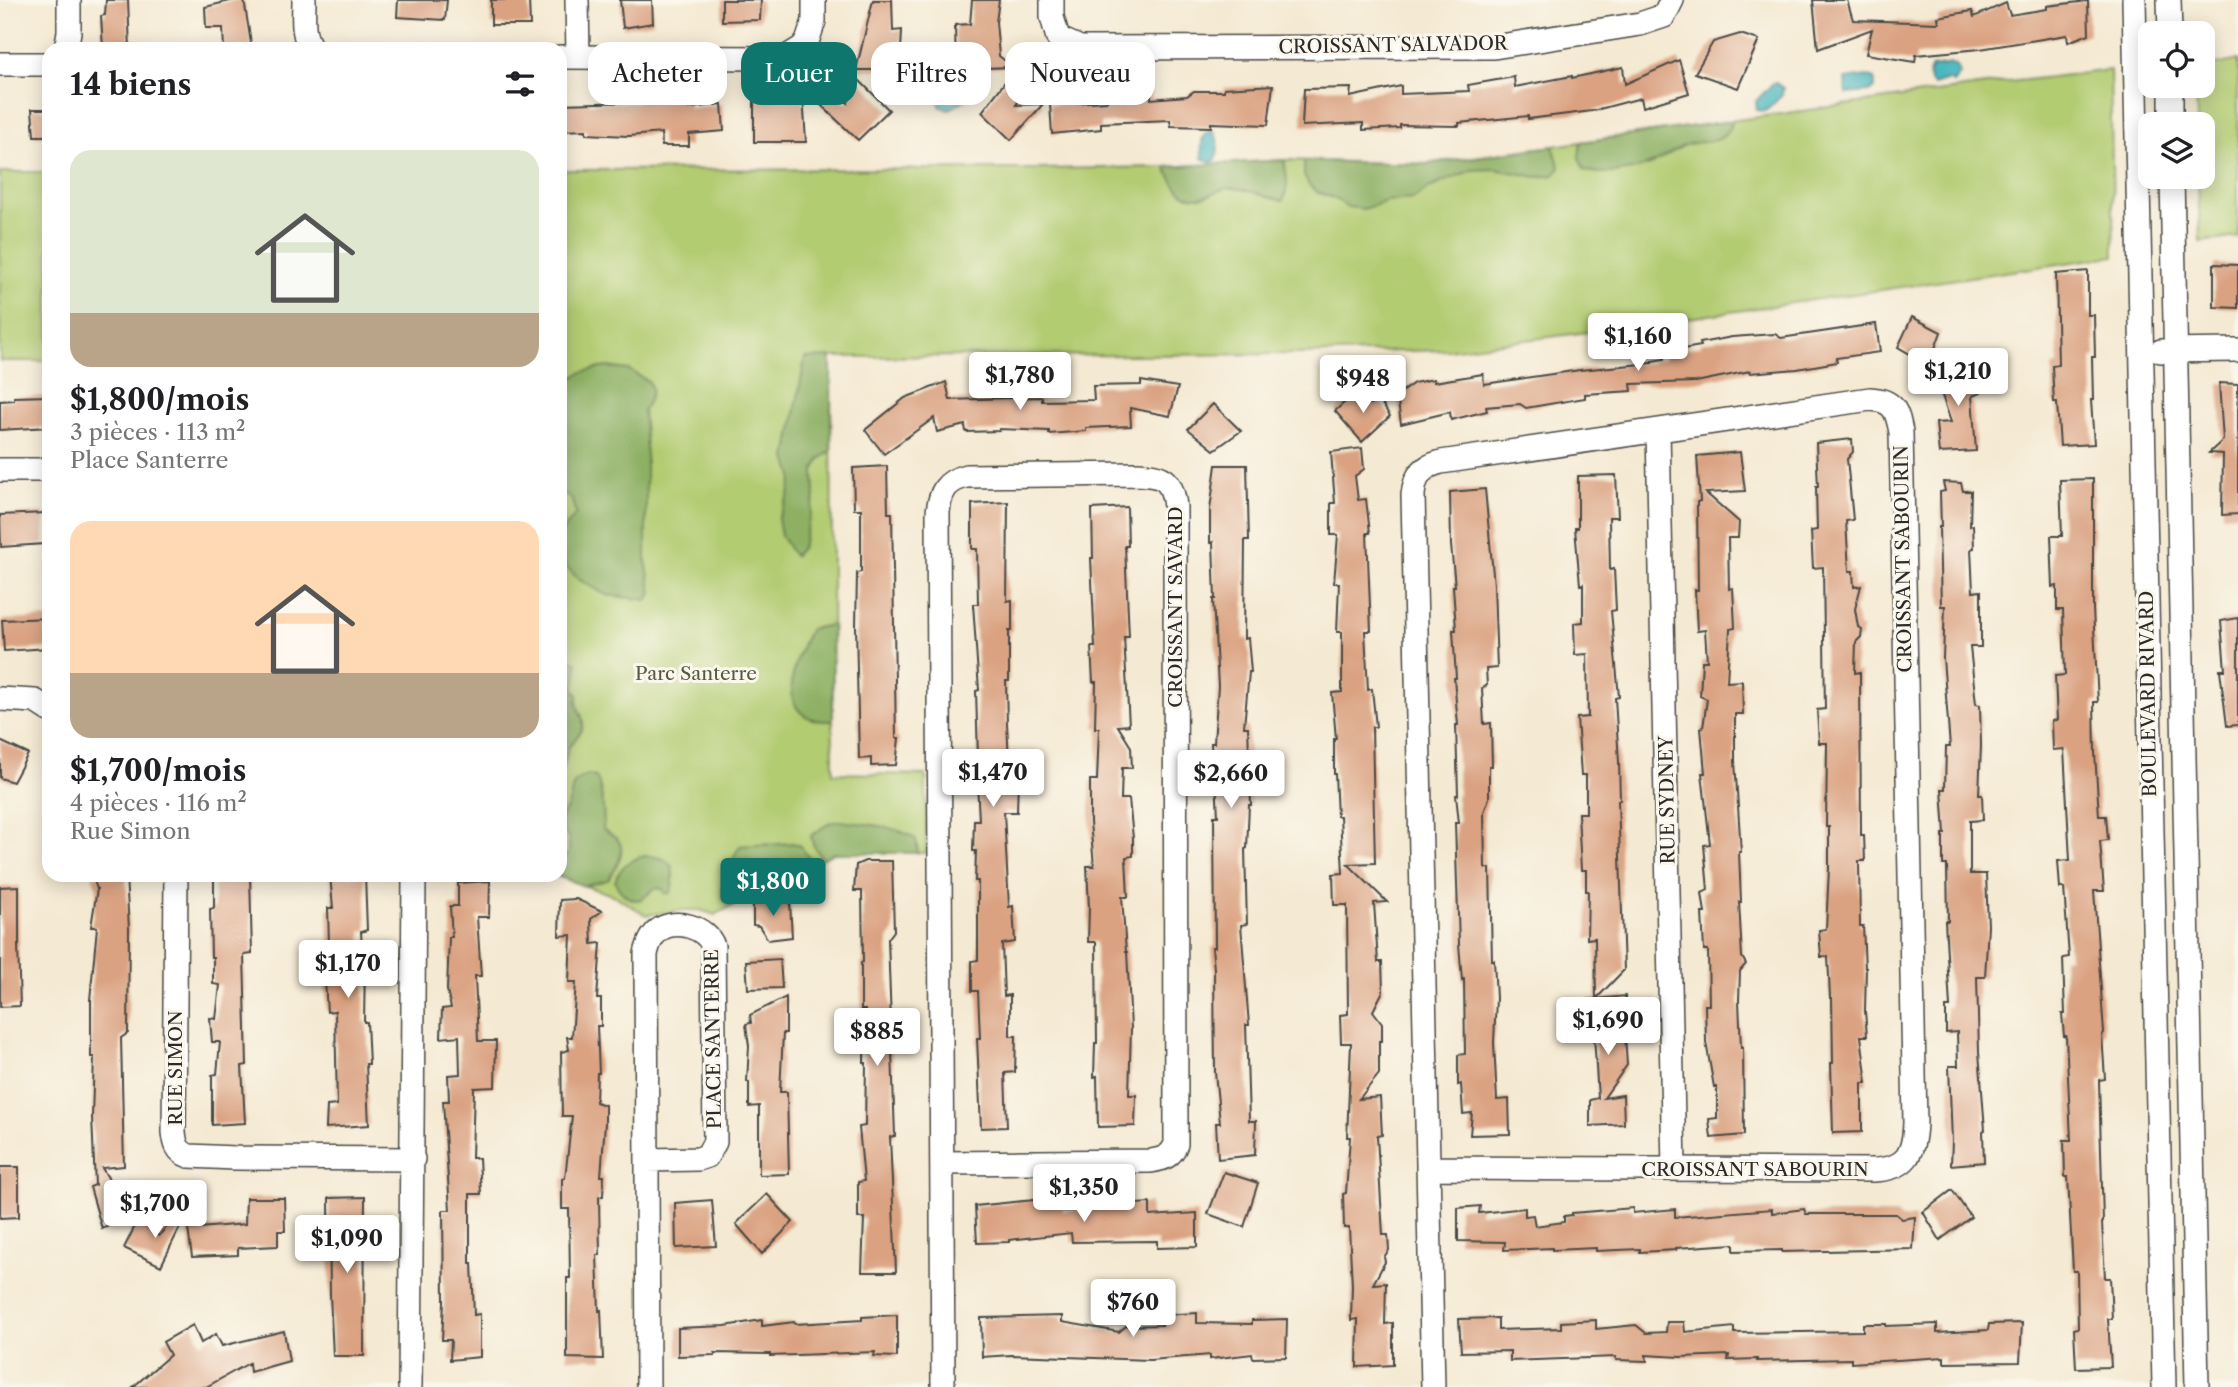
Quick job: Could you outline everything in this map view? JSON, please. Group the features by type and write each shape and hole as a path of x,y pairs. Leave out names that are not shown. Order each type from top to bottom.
{"street":[{"path":"67,42 69,0"},
{"path":"304,0 307,42"},
{"path":"577,0 569,57 785,58 806,45 814,21 814,0"},
{"name":"CROISSANT SALVADOR","path":"1052,0 1052,16 1058,38 1080,48 1493,47 1640,24 1664,16 1672,0"},
{"name":"BOULEVARD RIVARD","path":"2134,0 2164,1387"},
{"path":"2169,0 2170,21"},
{"path":"0,64 42,64"},
{"name":"BOULEVARD RIVARD","path":"2172,189 2197,1387"},
{"path":"2142,352 2238,350"},
{"name":"CROISSANT SABOURIN","path":"1428,1168 1888,1170 1899,1166 1912,1149 1915,1122 1901,432 1896,411 1890,403 1881,399 1870,399 1441,462 1420,471 1414,481 1413,495 1428,1168 1433,1387"},
{"name":"RUE SYDNEY","path":"1658,431 1674,1168"},
{"path":"0,470 42,470"},
{"name":"CROISSANT SAVARD","path":"942,1163 1150,1161 1168,1157 1176,1144 1175,507 1170,484 1156,475 967,476 947,483 939,500 943,1387"},
{"path":"0,699 34,701 42,706"},
{"name":"RUE SIMON","path":"176,882 174,1132 178,1149 183,1154 197,1157 412,1159"},
{"path":"410,1387 414,882"},
{"name":"PLACE SANTERRE","path":"647,1160 698,1159 706,1156 715,1142 713,946 705,934 687,926 659,929 649,942 646,954 648,1387"}],"green space":[{"path":"2238,60 2238,237 2200,242 2198,189 2215,189 2215,112 2197,112 2196,98 2215,98 2215,65"},
{"name":"Parc Santerre","path":"2110,70 2114,256 1634,326 1448,350 1298,354 831,357 833,773 926,775 926,853 833,853 715,915 700,910 683,910 646,915 615,896 567,880 567,170 1038,169 1166,167 1284,160 1426,164"},
{"path":"1732,121 1724,136 1719,139 1683,146 1654,163 1637,169 1614,173 1591,172 1584,170 1579,157 1581,142"},
{"path":"1553,146 1560,168 1554,175 1537,177 1495,169 1472,170 1429,188 1414,199 1387,201 1364,209 1348,207 1317,192 1304,176 1304,161 1426,164"},
{"path":"1284,160 1287,181 1283,201 1231,188 1203,197 1192,197 1178,188 1166,167"},
{"path":"0,172 42,172 42,361 0,361"},
{"path":"831,357 831,451 820,459 814,471 815,497 802,547 794,556 781,536 778,519 789,495 793,476 787,458 805,358"},
{"path":"607,367 629,370 649,382 652,390 643,411 646,448 646,561 652,593 648,600 606,595 578,579 567,567 567,525 576,514 571,498 567,496 567,384 586,371"},
{"path":"832,625 833,721 814,719 801,713 794,702 792,689 797,658 810,629"},
{"path":"567,657 577,663 573,688 578,695 577,704 583,722 567,754"},
{"path":"588,775 596,777 603,810 603,829 617,839 621,849 619,860 608,880 584,886 567,879 567,807 575,783"},
{"path":"839,821 899,831 916,839 918,853 833,853 822,859 811,836 829,823"},
{"path":"793,843 800,846 813,863 732,906 724,900 723,880 733,873 734,856 740,846"},
{"path":"646,856 660,858 671,865 672,888 670,893 665,894 663,889 655,888 641,899 632,899 621,892 615,881 627,864"}],"water":[{"path":"1951,64 1957,67 1960,74 1953,83 1949,80 1934,85 1930,82 1929,73 1932,67"},
{"path":"1867,76 1875,79 1875,87 1869,92 1846,94 1845,79"},
{"path":"1773,83 1783,88 1782,95 1766,111 1757,110 1756,101"},
{"path":"940,105 957,105 948,110"},
{"path":"1210,131 1216,135 1218,146 1215,161 1211,162 1202,158 1203,139"}],"building":[{"path":"106,0 128,0 130,42 103,42 101,16 105,15"},
{"path":"244,0 251,42 224,42 223,28 206,28 205,7"},
{"path":"398,0 447,0 445,20 397,17"},
{"path":"491,0 529,0 530,25 491,25"},
{"path":"620,0 652,0 653,23 623,28"},
{"path":"722,0 761,0 760,20 722,21"},
{"path":"873,0 892,0 893,31 902,30 901,42 871,42 871,70 857,70"},
{"path":"972,0 999,0 996,22 999,56 1005,61 1005,67 991,68 991,42 955,42 955,25 970,24"},
{"path":"1813,0 1847,0 1853,20 1939,23 1938,17 1972,11 1974,17 2006,3 2010,15 2047,9 2047,6 2088,1 2089,34 2068,42 2067,35 1980,49 1916,55 1915,62 1866,54 1872,29 1818,49"},
{"path":"1740,34 1759,40 1738,88 1695,73 1713,42"},
{"path":"1679,60 1689,93 1643,107 1641,98 1592,111 1528,119 1528,116 1459,123 1459,126 1400,125 1400,128 1363,130 1363,123 1302,126 1304,89 1351,88 1350,97 1401,86 1401,94 1469,91 1468,85 1514,77 1515,87 1623,67 1625,84"},
{"path":"857,78 871,92 871,105 884,105 889,110 858,140 821,105 857,105"},
{"path":"1005,82 1005,105 1042,105 1011,140 982,112 987,105 991,105 991,100"},
{"path":"1273,85 1268,125 1211,123 1211,127 1171,126 1170,120 1101,123 1101,129 1052,134 1050,105 1155,105 1155,99 1187,96 1194,91 1224,91 1224,88"},
{"path":"567,104 689,105 689,108 722,105 724,131 689,134 689,146 662,146 661,133 629,136 586,134 586,130 567,131"},
{"path":"754,105 804,105 806,142 754,142"},
{"path":"32,109 42,109 42,136 34,136"},
{"path":"2214,264 2238,265 2238,308 2214,307"},
{"path":"2088,271 2088,315 2094,315 2095,357 2092,357 2091,400 2094,444 2060,446 2052,366 2058,365 2056,274"},
{"path":"1912,317 1941,332 1929,365 1898,347"},
{"path":"1876,324 1880,352 1836,358 1837,362 1797,369 1750,371 1696,382 1631,384 1632,391 1585,394 1585,398 1526,408 1520,404 1486,407 1487,411 1451,420 1450,412 1401,424 1397,395 1414,383 1483,374 1484,384 1652,363 1664,359 1665,352 1732,337 1775,334 1781,338"},
{"path":"1968,358 1981,393 1972,396 1976,451 1939,453 1936,423 1951,422 1934,372"},
{"path":"1141,381 1178,387 1170,416 1130,408 1131,426 1086,428 1086,431 1049,434 1049,431 999,429 966,432 965,425 937,432 934,418 884,454 865,430 905,398 946,382 950,400 1042,397 1042,401 1094,400 1093,386 1141,385"},
{"path":"2219,383 2238,384 2238,514 2222,515 2223,454 2209,453 2223,440"},
{"path":"1359,389 1371,404 1378,398 1390,416 1362,442 1335,411"},
{"path":"42,396 42,427 0,430 0,401 14,400 14,397"},
{"path":"1213,404 1241,431 1214,450 1188,429"},
{"path":"1852,439 1853,452 1847,459 1853,520 1846,521 1849,571 1853,571 1854,587 1861,586 1855,609 1858,627 1862,629 1861,637 1856,642 1855,673 1860,672 1861,835 1864,835 1865,861 1859,861 1860,926 1863,926 1866,968 1867,1036 1861,1036 1867,1083 1862,1083 1862,1132 1833,1133 1832,998 1828,957 1821,957 1819,930 1826,929 1829,868 1829,827 1826,827 1827,743 1819,743 1817,710 1825,709 1823,567 1813,568 1811,531 1817,530 1816,443"},
{"path":"1362,448 1364,469 1355,476 1358,500 1366,499 1370,533 1367,533 1371,631 1365,631 1368,690 1372,689 1376,727 1372,727 1375,863 1348,864 1387,902 1374,903 1383,991 1373,1011 1382,1023 1379,1074 1359,1099 1380,1097 1382,1135 1377,1136 1383,1235 1388,1235 1389,1250 1373,1284 1386,1283 1385,1324 1393,1323 1393,1365 1357,1367 1358,1319 1351,1320 1349,1228 1344,1228 1343,1194 1346,1193 1350,1137 1347,1137 1351,1043 1341,1043 1340,1015 1348,1014 1347,905 1334,905 1333,874 1343,873 1340,816 1337,816 1334,774 1336,739 1332,693 1342,692 1342,632 1337,632 1339,583 1334,583 1338,535 1331,535 1331,503 1335,503 1331,452"},
{"path":"1740,452 1745,491 1706,493 1739,522 1738,538 1728,538 1729,589 1733,588 1735,628 1730,629 1727,682 1742,681 1743,714 1735,714 1735,761 1741,852 1739,902 1742,957 1746,964 1740,971 1739,1001 1743,1048 1744,1135 1711,1138 1709,1119 1717,1118 1717,1087 1714,1087 1706,1042 1705,1005 1709,1005 1708,950 1704,950 1702,913 1705,913 1702,893 1708,890 1704,845 1710,844 1702,773 1705,773 1701,728 1707,699 1700,696 1702,661 1707,661 1705,630 1697,631 1695,590 1698,590 1697,502 1700,501 1697,456"},
{"path":"1216,465 1247,465 1249,540 1245,540 1244,639 1248,638 1251,672 1244,727 1248,727 1251,805 1245,849 1247,924 1241,925 1249,1025 1246,1025 1249,1121 1256,1121 1255,1155 1218,1159 1216,1123 1220,1123 1215,1072 1212,947 1215,947 1214,816 1218,816 1215,762 1212,763 1211,743 1214,743 1218,686 1213,542 1210,543 1210,510"},
{"path":"887,466 888,513 892,513 896,738 899,738 896,765 871,766 871,758 859,759 856,626 857,573 861,572 861,509 854,509 853,468"},
{"path":"1616,475 1618,517 1609,517 1610,570 1614,569 1616,610 1611,611 1619,697 1615,698 1624,970 1596,999 1595,938 1587,939 1588,891 1586,870 1581,870 1578,813 1586,813 1586,775 1581,775 1577,718 1588,717 1587,654 1575,655 1574,623 1583,622 1583,584 1580,585 1575,528 1578,528 1578,476"},
{"path":"2093,479 2093,609 2098,702 2094,702 2095,753 2099,816 2106,816 2108,840 2100,841 2104,891 2094,891 2104,1033 2105,1079 2099,1080 2102,1223 2105,1278 2110,1278 2112,1319 2108,1319 2111,1367 2076,1368 2074,1329 2078,1328 2077,1271 2073,1271 2064,1140 2071,1140 2066,1036 2062,1014 2065,1014 2063,958 2069,957 2064,888 2060,888 2058,861 2070,860 2064,749 2053,750 2052,721 2057,720 2055,676 2065,675 2063,610 2057,610 2057,586 2053,587 2051,536 2062,536 2060,480"},
{"path":"1943,482 1961,483 1963,491 1971,491 1973,592 1981,591 1981,647 1970,647 1976,704 1980,705 1979,795 1982,795 1983,820 1970,821 1970,874 1986,874 1988,926 1985,977 1977,977 1985,1130 1984,1162 1951,1165 1949,1066 1958,1066 1957,1032 1946,1033 1946,1007 1950,1007 1945,921 1948,921 1947,865 1943,865 1945,834 1942,789 1945,789 1946,747 1950,747 1943,658 1945,606 1941,606 1939,527 1940,492 1945,491"},
{"path":"1485,489 1494,585 1497,668 1486,669 1487,685 1482,689 1484,724 1491,723 1492,766 1489,766 1489,798 1484,812 1485,868 1490,868 1497,1100 1509,1099 1510,1134 1470,1135 1472,1113 1463,1114 1461,1084 1458,1085 1458,1055 1465,1054 1464,979 1462,980 1459,944 1455,823 1459,823 1456,795 1458,725 1454,678 1453,630 1456,630 1450,492"},
{"path":"1008,502 1007,601 1012,600 1012,631 1009,631 1009,681 1006,681 1007,724 1010,778 1018,778 1017,812 1004,812 1009,907 1013,906 1015,942 1002,944 1004,996 1010,995 1010,1036 1016,1036 1015,1072 1005,1073 1007,1127 981,1128 978,991 972,991 972,961 978,960 978,881 975,881 976,851 973,851 974,820 979,820 973,758 978,758 976,691 979,690 973,604 978,604 977,549 972,549 972,504"},
{"path":"1127,507 1128,546 1125,546 1129,637 1124,637 1129,725 1118,726 1131,747 1132,768 1122,768 1121,799 1129,799 1133,838 1133,856 1126,857 1128,897 1122,897 1131,1028 1129,1095 1136,1095 1135,1126 1098,1127 1097,1076 1094,1077 1097,1043 1096,942 1088,942 1087,866 1094,866 1090,780 1097,780 1099,728 1095,728 1096,682 1093,682 1091,647 1095,647 1092,509"},
{"path":"42,513 42,544 1,547 0,515"},
{"path":"42,618 42,648 4,651 2,620"},
{"path":"2238,618 2238,725 2227,726 2220,670 2225,670 2221,621"},
{"path":"0,741 28,754 13,782 0,778"},
{"path":"865,861 892,861 894,931 888,939 895,1136 890,1137 896,1272 862,1272 864,1218 858,1218 858,1182 864,1181 859,1127 865,1126 865,1010 861,1010 862,891 854,891 856,865"},
{"path":"94,882 126,882 129,929 128,1033 121,1038 124,1166 102,1168 131,1215 102,1229 90,1187 95,1185 92,1117 94,1057 91,1057 90,1000 97,927 91,927 97,889"},
{"path":"214,882 250,882 252,954 244,955 247,1065 242,1066 245,1123 212,1125 212,1075 217,1074 220,1042 212,1042 210,1018 216,1019 220,985 213,984 210,909 214,908"},
{"path":"331,882 365,882 367,930 361,932 365,965 364,1022 367,1022 369,1125 326,1128 327,1106 337,1105 335,1011 327,1012 325,980 330,979 328,908 333,908"},
{"path":"490,882 489,917 477,917 481,976 475,976 478,1041 496,1041 495,1087 474,1088 472,1158 479,1158 481,1194 470,1194 470,1263 474,1315 480,1314 480,1357 450,1360 451,1340 442,1340 443,1210 450,1210 443,1101 449,1101 448,1075 460,1074 459,1036 441,1038 442,1009 451,1008 447,990 449,937 452,937 450,906 458,906 458,883"},
{"path":"19,886 20,1006 0,1007 0,887"},
{"path":"783,896 790,903 792,937 768,940 759,926 753,925 753,902"},
{"path":"576,899 602,911 591,919 592,944 601,943 597,999 601,999 601,1026 597,1026 599,1073 596,1102 605,1105 601,1176 604,1176 603,1196 599,1197 600,1255 597,1255 603,1359 567,1358 569,1209 562,1209 562,1179 565,1178 572,1116 562,1116 561,1052 569,1050 567,1037 572,1037 576,982 569,982 571,935 559,936 560,900"},
{"path":"780,959 782,988 748,989 746,961"},
{"path":"1625,996 1627,1065 1604,1098 1623,1095 1624,1124 1590,1126 1590,1100 1598,1098 1594,1035 1588,1035 1587,1000"},
{"path":"786,997 786,1033 783,1033 780,1092 787,1092 789,1174 759,1175 759,1106 749,1107 749,1046 746,1024 751,1023 750,1015"},
{"path":"0,1167 19,1167 19,1217 0,1218"},
{"path":"1224,1172 1258,1183 1244,1227 1208,1214"},
{"path":"1952,1190 1971,1217 1940,1240 1923,1212"},
{"path":"767,1194 793,1222 762,1254 736,1224"},
{"path":"365,1197 364,1356 333,1356 329,1198"},
{"path":"1063,1197 1063,1211 1093,1210 1097,1202 1107,1206 1150,1203 1150,1216 1197,1213 1197,1247 1157,1248 1157,1241 1072,1242 1071,1233 1009,1242 977,1243 975,1206"},
{"path":"246,1198 284,1198 285,1231 278,1231 278,1246 238,1248 238,1255 192,1257 188,1229 245,1224"},
{"path":"712,1200 716,1246 676,1248 675,1203"},
{"path":"1480,1206 1479,1213 1525,1208 1525,1216 1533,1215 1535,1226 1564,1222 1564,1216 1572,1213 1633,1208 1633,1213 1675,1209 1675,1217 1804,1209 1806,1214 1896,1214 1902,1219 1915,1217 1913,1249 1734,1251 1734,1244 1640,1252 1640,1249 1596,1251 1596,1248 1504,1250 1505,1242 1458,1241 1458,1208"},
{"path":"182,1208 188,1211 161,1266 124,1248 138,1220 159,1236"},
{"path":"1197,1313 1197,1323 1252,1324 1252,1320 1287,1319 1286,1357 1253,1358 1252,1354 1210,1359 1210,1355 1150,1360 1011,1355 982,1357 981,1318 1062,1316 1062,1322 1119,1332 1126,1326 1162,1325 1162,1315"},
{"path":"897,1315 897,1357 874,1356 875,1352 770,1356 715,1353 678,1356 678,1328 725,1326 762,1320 762,1326 862,1320 862,1317"},
{"path":"1498,1318 1498,1330 1561,1328 1561,1322 1596,1320 1596,1329 1636,1325 1646,1333 1666,1332 1667,1322 1684,1322 1685,1332 1734,1327 1734,1333 1863,1331 1863,1324 1937,1324 1937,1333 1988,1330 1989,1324 2022,1323 2020,1362 1944,1363 1944,1357 1851,1363 1851,1359 1757,1361 1728,1360 1729,1355 1646,1355 1647,1361 1616,1360 1616,1357 1510,1361 1510,1351 1461,1352 1459,1319"},
{"path":"193,1325 201,1343 216,1334 222,1346 284,1331 289,1361 250,1372 249,1363 206,1387 133,1387 170,1355 163,1342"}]}
